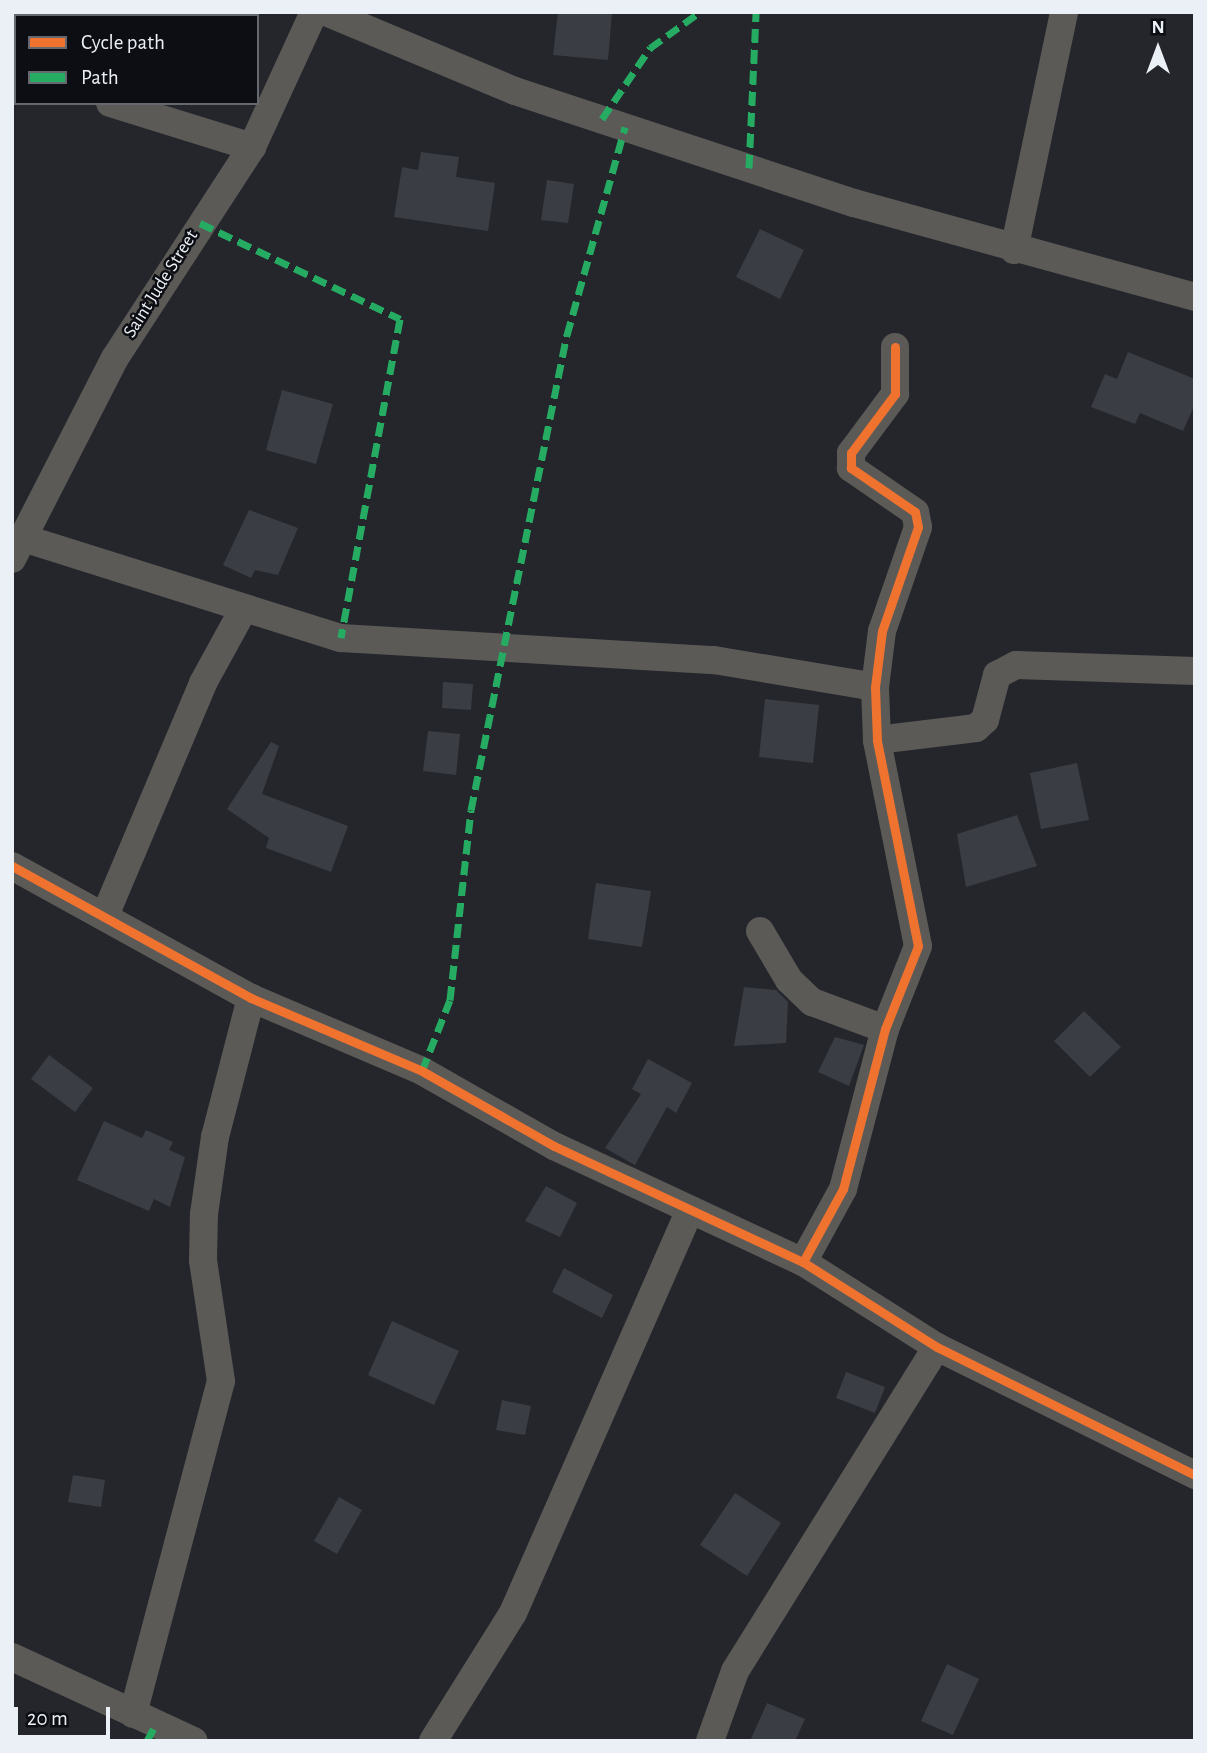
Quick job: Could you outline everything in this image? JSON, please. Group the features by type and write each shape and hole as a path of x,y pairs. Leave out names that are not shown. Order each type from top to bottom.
{"street":[{"name":"Saint Jude Street","path":"18,549 116,358 252,147 314,12"},
{"path":"326,12 515,91 1014,250 1195,297"},
{"path":"1014,250 1064,12"},
{"path":"116,105 252,147"},
{"path":"803,1262 843,1189 885,1029 918,946 877,740 874,687 883,631 918,527 915,512 859,479 851,453 895,394 895,347"},
{"path":"18,549 341,638 714,660 874,687"},
{"path":"106,913 203,683 243,610"},
{"path":"877,740 976,728 985,720 997,675 1016,665 1195,671"},
{"path":"12,866 106,913 251,998 422,1072 689,1213 803,1262 937,1347 1195,1475"},
{"path":"760,931 789,981 812,1002 885,1029"},
{"path":"133,1714 217,1405 221,1381 203,1260 204,1214 215,1136 251,998"},
{"path":"433,1741 513,1613 689,1213"},
{"path":"710,1741 735,1671 937,1347"},
{"path":"12,1657 194,1741"}],"building":[{"path":"558,12 612,12 608,60 553,55"},
{"path":"421,152 459,157 456,177 495,183 488,231 394,217 402,167 418,170"},
{"path":"547,180 574,184 568,223 541,220"},
{"path":"760,229 804,250 780,299 736,277"},
{"path":"1128,352 1195,379 1195,404 1183,431 1140,413 1135,424 1091,407 1105,374 1117,379"},
{"path":"282,390 333,404 316,464 266,450"},
{"path":"249,510 298,528 278,575 255,570 251,578 223,565"},
{"path":"443,682 473,684 471,710 442,708"},
{"path":"765,699 819,705 813,763 759,757"},
{"path":"428,731 460,734 456,775 423,771"},
{"path":"271,742 279,746 262,794 348,826 331,872 266,848 269,838 227,809"},
{"path":"1077,763 1089,820 1041,829 1030,773"},
{"path":"1017,815 1037,866 966,887 957,834"},
{"path":"596,883 651,891 642,947 588,939"},
{"path":"744,987 776,990 788,1002 786,1043 734,1046"},
{"path":"1084,1011 1121,1047 1090,1077 1054,1041"},
{"path":"835,1037 864,1045 849,1086 818,1072"},
{"path":"49,1055 93,1088 75,1112 31,1079"},
{"path":"648,1059 692,1083 676,1113 667,1107 635,1165 605,1148 641,1094 632,1089"},
{"path":"104,1121 142,1138 146,1130 173,1142 169,1150 185,1157 170,1207 154,1199 149,1211 77,1180"},
{"path":"546,1186 577,1203 560,1237 525,1221"},
{"path":"564,1268 613,1295 602,1318 552,1292"},
{"path":"392,1321 459,1351 434,1405 368,1375"},
{"path":"846,1372 885,1387 875,1413 836,1398"},
{"path":"502,1400 531,1406 525,1435 496,1430"},
{"path":"73,1475 105,1480 101,1507 68,1502"},
{"path":"735,1493 781,1523 747,1576 700,1545"},
{"path":"339,1497 362,1510 337,1554 314,1541"},
{"path":"947,1664 979,1679 953,1735 921,1721"},
{"path":"767,1703 805,1719 795,1741 750,1741"}],"marked path":[{"path":"602,119 650,48 700,12"},
{"path":"749,168 756,12"},
{"path":"422,1071 450,1000 471,810 567,335 625,127"},
{"path":"200,223 400,319 341,638"},
{"path":"147,1741 156,1724"}],"cycle path":[{"path":"803,1262 843,1189 885,1029 918,946 877,740 875,687 882,631 918,527 915,512 851,468 851,453 895,394 895,347"},
{"path":"12,866 251,998 422,1071 554,1146 803,1262 937,1347 1195,1475"}]}
